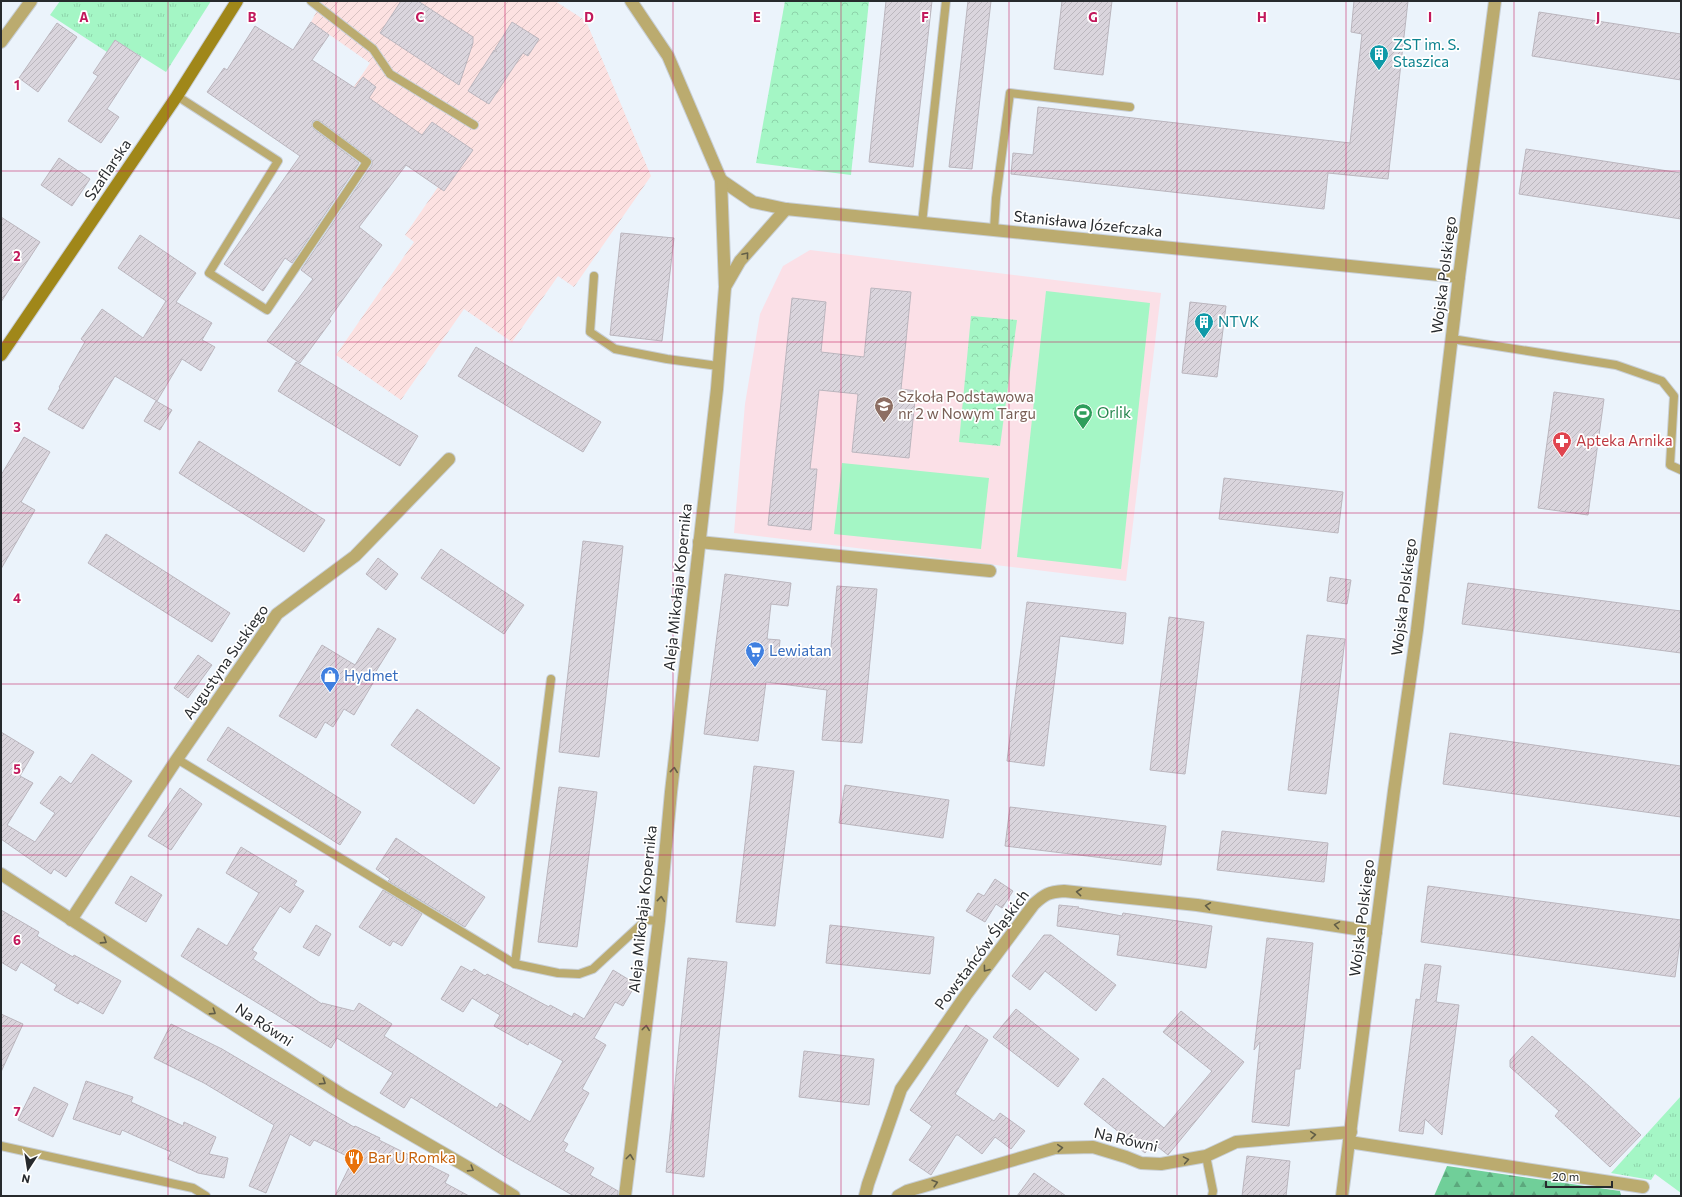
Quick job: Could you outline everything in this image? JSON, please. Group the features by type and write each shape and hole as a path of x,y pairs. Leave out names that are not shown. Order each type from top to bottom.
{"street":[{"path":"1,42 30,1"},
{"name":"Szaflarska","path":"1,355 177,96 237,1"},
{"name":"Aleja Mikołaja Kopernika","path":"625,1196 659,921 718,366 725,287 721,180 668,56 631,1"},
{"name":"Wojska Polskiego","path":"1342,1196 1417,630 1459,277 1495,1"},
{"name":"Stanisława Józefczaka","path":"721,180 753,202 786,209 1459,277"},
{"path":"725,287 740,261 786,209"},
{"name":"Augustyna Suskiego","path":"72,920 177,759 277,614 355,556 449,460"},
{"path":"699,542 990,571"},
{"name":"Na Równi","path":"1,874 341,1094 469,1168 514,1196"},
{"name":"Powstańców Śląskich","path":"865,1196 901,1089 966,995 1034,904 1044,895 1053,891 1064,891 1197,905 1376,932"},
{"name":"Na Równi","path":"898,1196 907,1191 1056,1148 1093,1146 1141,1163 1161,1164 1206,1156 1236,1142 1350,1137 1643,1187"}],"lane":[{"path":"311,1 373,49 390,74 474,125"},
{"path":"922,223 946,1"},
{"path":"994,230 996,198 1010,93 1130,107"},
{"path":"177,96 278,161 209,272 267,310 367,162 318,126"},
{"path":"594,276 590,332 615,349 667,359 718,366"},
{"path":"1452,339 1616,365 1662,381 1674,396 1670,465 1681,470"},
{"path":"515,964 551,679"},
{"path":"177,759 515,964 558,974 579,974 593,969 646,920 659,921"},
{"path":"1,1146 193,1188 206,1196"},
{"path":"1206,1156 1213,1191 1212,1196"}],"shaded area":[{"path":"322,1 555,1 586,21 651,176 574,287 558,276 512,342 464,309 401,400 336,355 414,242 405,235 438,187 334,116 370,63 311,22"},
{"path":"810,250 1161,293 1126,581 734,533 745,404 760,314 783,266"}],"green space":[{"path":"60,1 211,1 166,72 115,40 107,52 50,15"},
{"path":"785,1 869,1 851,175 756,163"},
{"name":"Orlik","path":"1046,291 1150,303 1121,569 1017,557"},
{"path":"971,316 1017,320 1000,446 959,442"},
{"path":"842,463 989,478 981,549 834,534"},
{"path":"1681,1096 1681,1193 1655,1174 1651,1180 1611,1173"},
{"path":"1447,1166 1620,1191 1621,1196 1434,1196"}],"building":[{"path":"401,1 418,1 473,37 473,43 459,85 380,33"},
{"path":"886,1 932,1 913,167 869,162"},
{"path":"968,1 991,1 972,169 949,167"},
{"path":"1062,1 1112,1 1103,75 1054,69"},
{"name":"ZST im. S. Staszica","path":"1354,1 1408,1 1388,179 1328,173 1324,209 1011,174 1013,153 1033,155 1038,107 1350,143 1362,34 1351,32"},
{"path":"1539,12 1681,34 1681,80 1532,56"},
{"path":"311,22 329,35 312,60 355,88 363,77 376,87 369,98 422,135 432,122 473,150 444,191 406,165 359,227 382,245 329,319 331,321 300,363 267,341 313,279 301,270 372,165 372,160 320,121 313,121 312,125 314,129 359,163 292,263 285,258 263,291 224,264 300,156 207,92 224,68 227,70 255,26 293,50"},
{"path":"512,22 539,39 528,56 523,53 489,104 468,91 494,50 497,52 495,49"},
{"path":"57,23 77,37 38,92 19,78"},
{"path":"115,40 141,57 107,109 119,117 101,143 68,121 98,76 93,73"},
{"path":"1526,149 1681,173 1681,219 1519,194"},
{"path":"59,158 90,179 72,206 41,185"},
{"path":"1,217 40,242 1,302"},
{"path":"621,233 674,238 662,341 610,335"},
{"path":"140,235 196,273 176,302 212,323 202,340 215,347 201,371 182,359 157,401 115,376 83,429 48,409 85,342 81,339 102,309 143,338 166,301 118,268"},
{"name":"Szkoła Podstawowa nr 2 w Nowym Targu","path":"871,288 911,292 901,389 916,391 909,458 852,452 858,394 819,390 810,469 817,469 811,530 768,525 792,298 826,302 821,352 864,357"},
{"name":"NTVK","path":"1190,302 1226,306 1217,377 1182,373"},
{"path":"476,347 601,422 583,452 458,376"},
{"path":"296,362 418,436 400,466 278,391"},
{"path":"1554,392 1604,399 1588,515 1538,508"},
{"path":"156,401 172,410 160,430 144,421"},
{"path":"24,437 50,452 21,502 35,510 1,569 1,475"},
{"path":"199,441 325,520 304,552 179,473"},
{"path":"1224,478 1343,492 1338,533 1219,519"},
{"path":"106,534 230,613 212,642 88,563"},
{"path":"583,541 623,546 599,757 559,752"},
{"path":"441,549 524,605 504,634 421,578"},
{"path":"378,558 398,574 386,590 366,574"},
{"path":"725,574 791,583 788,606 771,604 767,639 780,640 779,651 830,657 837,586 877,589 862,743 822,740 827,690 766,682 758,741 704,734"},
{"path":"1330,577 1351,580 1347,604 1327,601"},
{"path":"1468,583 1681,611 1681,653 1462,624"},
{"path":"1027,602 1126,613 1123,644 1060,636 1044,766 1007,761"},
{"path":"1169,617 1204,622 1185,774 1150,770"},
{"name":"Hydmet","path":"378,628 396,639 373,676 376,678 354,715 344,709 333,727 325,722 316,738 279,716 322,645 355,665"},
{"path":"1307,635 1345,639 1326,794 1288,790"},
{"path":"198,655 212,665 188,698 174,688"},
{"path":"417,709 500,768 474,804 391,745"},
{"path":"228,727 361,812 340,845 207,760"},
{"path":"1,732 34,752 20,776 33,783 7,825 35,842 55,813 40,803 60,776 71,784 92,754 132,781 66,877 54,869 51,874 1,839"},
{"path":"1450,733 1681,766 1681,817 1443,784"},
{"path":"754,766 794,771 775,926 736,922"},
{"path":"845,785 949,800 943,838 839,823"},
{"path":"559,787 597,792 577,947 538,942"},
{"path":"180,788 202,804 171,850 148,836"},
{"path":"1010,807 1166,826 1161,865 1005,846"},
{"path":"1222,831 1328,843 1324,882 1217,870"},
{"path":"396,838 485,897 465,927 388,881 390,879 376,869"},
{"path":"241,847 297,881 294,885 304,891 290,913 280,906 252,950 257,953 253,959 322,1004 354,1011 359,1003 392,1024 384,1036 497,1108 500,1103 530,1122 563,1061 529,1042 528,1045 494,1026 500,1015 472,998 463,1012 441,999 461,966 472,972 474,969 485,976 487,974 549,1007 550,1005 572,1017 574,1013 584,1019 613,970 636,984 623,1006 615,1002 594,1038 606,1045 582,1089 589,1093 563,1141 568,1144 564,1151 594,1168 590,1175 618,1191 618,1196 574,1196 509,1159 411,1097 404,1108 380,1093 393,1073 337,1038 331,1048 181,956 198,928 227,946 259,893 226,873"},
{"path":"131,876 162,895 146,922 115,903"},
{"path":"995,879 1013,891 1002,908 996,904 985,922 966,911 978,893 984,896"},
{"path":"1428,886 1681,920 1681,935 1675,977 1421,942"},
{"path":"383,890 422,914 402,946 393,941 390,946 359,927"},
{"path":"1059,905 1079,907 1078,908 1122,916 1123,913 1212,926 1206,968 1117,955 1120,935 1057,926"},
{"path":"1,910 39,932 37,936 73,957 74,955 121,981 103,1014 80,1001 78,1004 54,990 57,985 21,962 16,971 1,962"},
{"path":"316,925 331,934 319,956 303,947"},
{"path":"830,925 934,937 930,974 826,963"},
{"path":"1044,935 1051,935 1116,985 1096,1011 1045,971 1030,990 1012,976"},
{"path":"1267,938 1313,943 1300,1069 1295,1069 1289,1126 1252,1122 1260,1042 1254,1050"},
{"path":"688,958 727,962 704,1177 666,1172"},
{"path":"1425,964 1441,966 1436,1002 1459,1005 1442,1135 1425,1119 1423,1134 1399,1131 1416,999 1420,1000"},
{"path":"1016,1009 1079,1059 1058,1087 993,1037"},
{"path":"1181,1011 1244,1062 1168,1155 1153,1143 1145,1153 1084,1104 1103,1078 1164,1128 1212,1071 1163,1032"},
{"path":"1,1014 23,1024 1,1072"},
{"path":"171,1024 222,1049 354,1127 355,1126 380,1138 379,1140 449,1175 445,1183 469,1196 335,1196 353,1159 314,1140 310,1146 290,1134 266,1193 249,1186 274,1125 204,1083 154,1058"},
{"path":"966,1025 988,1040 955,1094 994,1121 1000,1113 1025,1131 1011,1149 995,1137 982,1154 956,1135 931,1175 909,1160 932,1126 910,1110"},
{"path":"1532,1036 1590,1087 1641,1135 1610,1167 1555,1116 1559,1111 1510,1067 1510,1060"},
{"path":"804,1051 874,1059 869,1105 799,1097"},
{"path":"86,1081 133,1097 131,1102 183,1126 184,1122 216,1137 209,1154 228,1158 224,1178 198,1173 168,1159 171,1152 122,1130 120,1135 73,1119"},
{"path":"34,1087 68,1104 53,1137 18,1120"},
{"path":"1247,1156 1290,1161 1286,1196 1242,1196"},
{"path":"1034,1173 1066,1196 1017,1196"}],"place":[{"name":"ZST im. S. Staszica","path":"1379,71"},
{"name":"NTVK","path":"1204,339"},
{"name":"Szkoła Podstawowa nr 2 w Nowym Targu","path":"884,423"},
{"name":"Orlik","path":"1083,430"},
{"name":"Apteka Arnika","path":"1562,458"},
{"name":"Lewiatan","path":"755,668"},
{"name":"Hydmet","path":"330,693"},
{"name":"Bar U Romka","path":"354,1175"}]}
